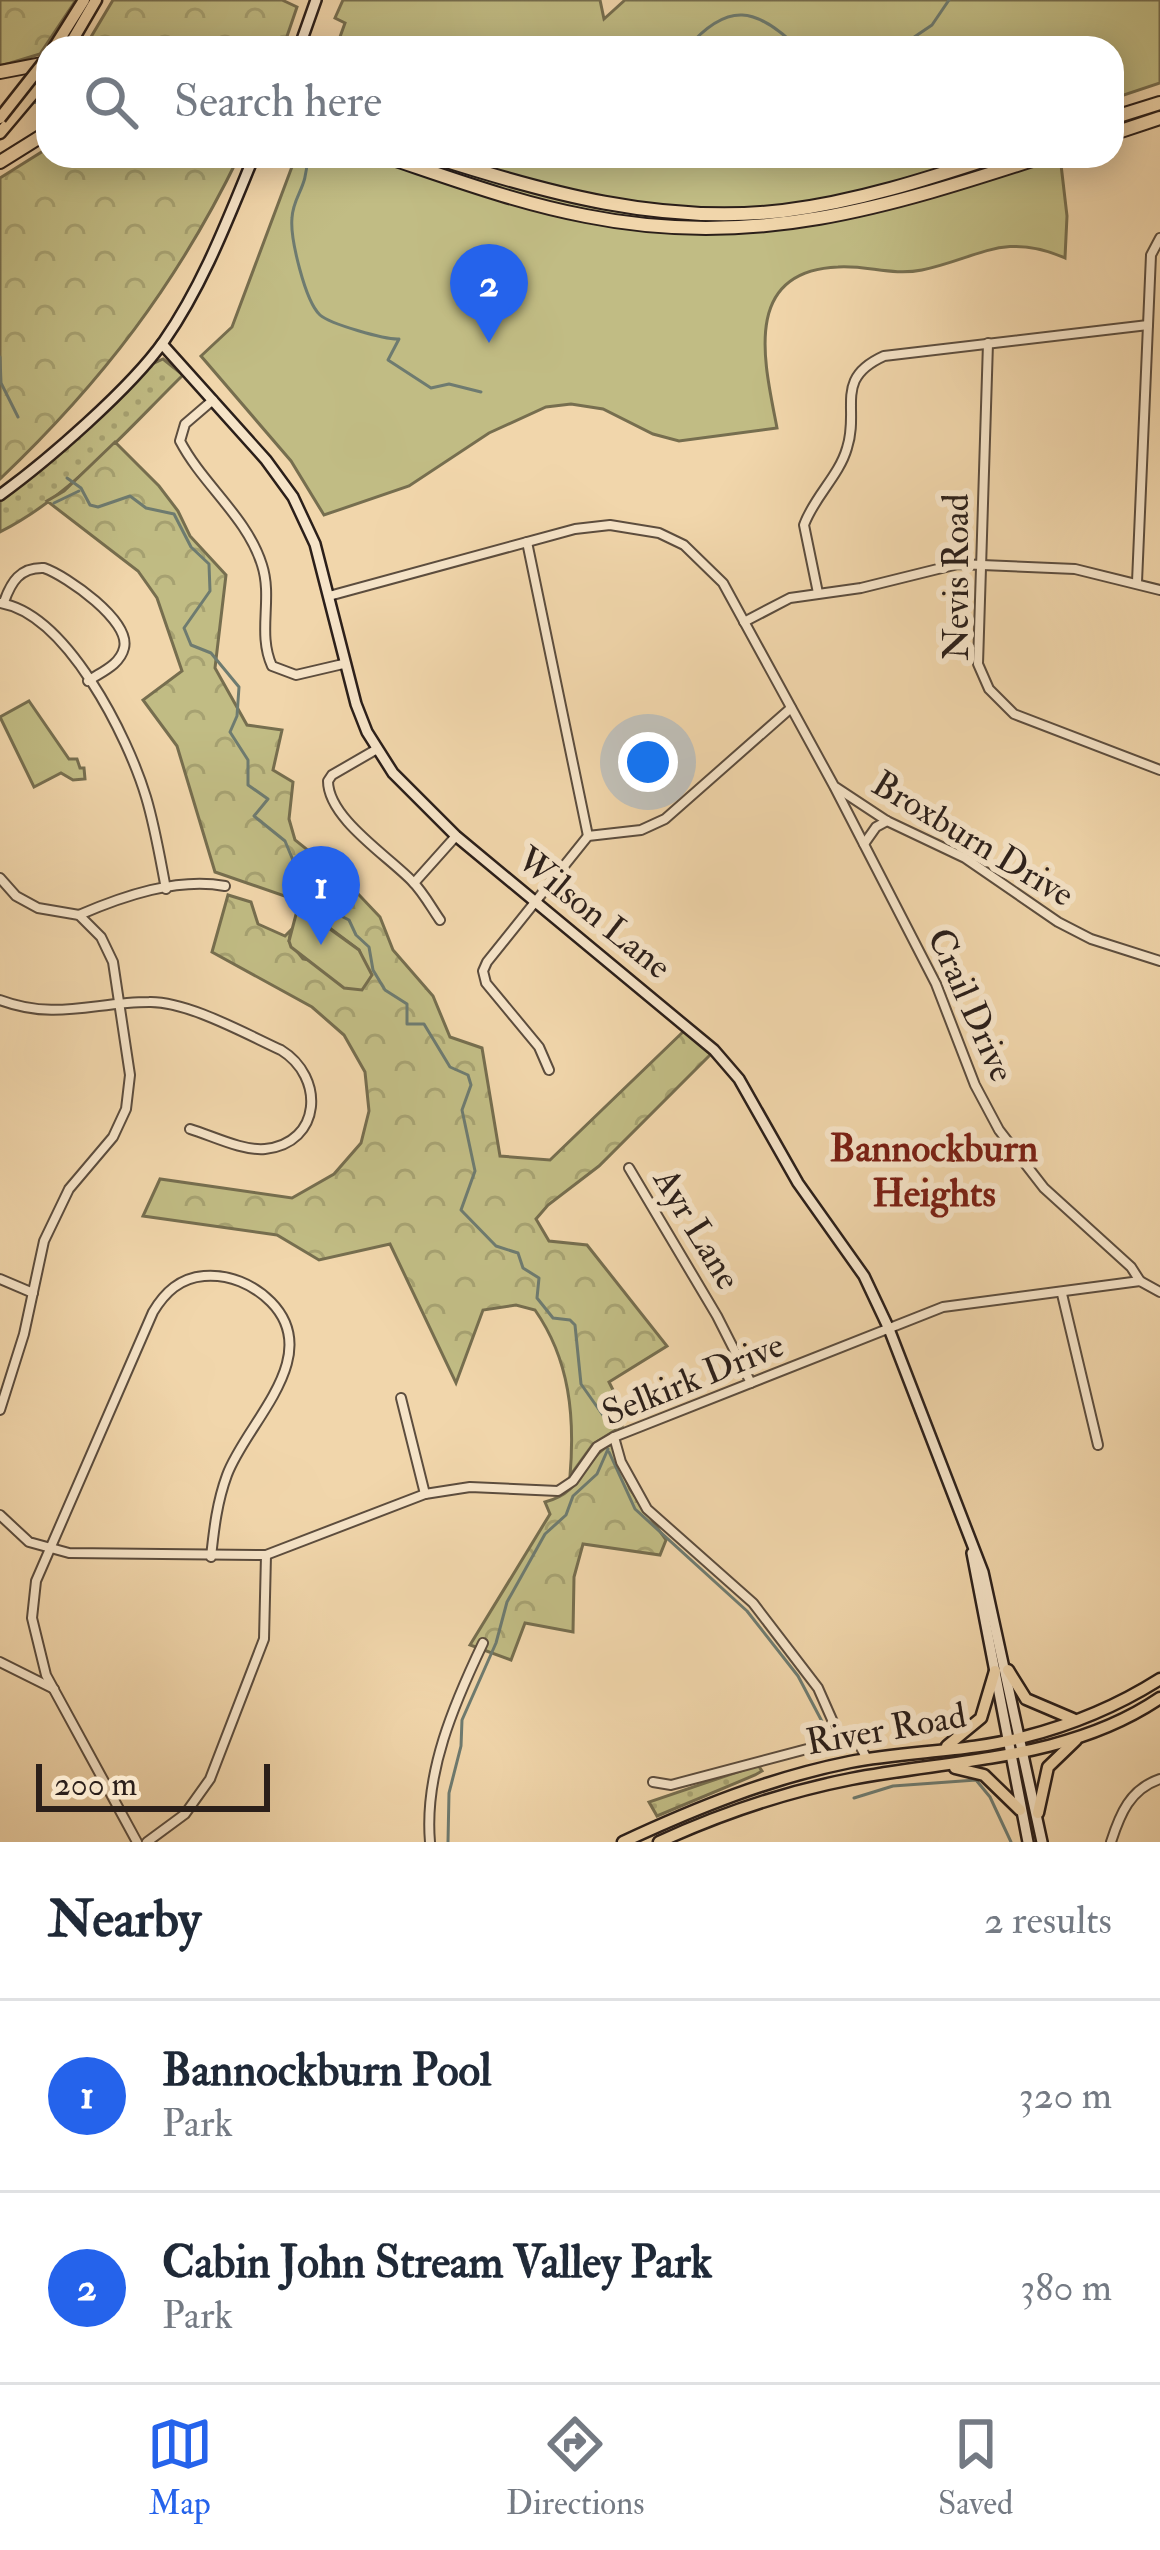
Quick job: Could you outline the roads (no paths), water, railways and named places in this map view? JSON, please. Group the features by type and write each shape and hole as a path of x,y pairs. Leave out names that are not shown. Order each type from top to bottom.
{"highway":[{"path":"0,72 36,63"},
{"path":"1124,114 1160,103"},
{"path":"1124,130 1160,118"},
{"path":"0,163 36,140"},
{"path":"421,168 588,217 704,228 782,225 892,205 1008,168"},
{"path":"468,168 589,202 706,215 784,211 881,192 958,168"}],"main road":[{"path":"62,36 84,0"},
{"path":"75,36 96,0"},
{"path":"304,36 316,0"},
{"path":"0,118 36,74"},
{"path":"0,133 36,90"},
{"path":"0,495 99,410 162,344 202,273 249,168"},
{"name":"Wilson Lane","path":"162,344 293,497 315,544 343,664 377,749 410,792 457,836 694,1030 739,1079 798,1183 863,1276 889,1329 983,1572 1001,1671 1007,1740 1028,1842"},
{"path":"942,1749 981,1718 1001,1671 1027,1699 1076,1720"},
{"name":"Wilson Lane","path":"1001,1671 1022,1738 1042,1842"},
{"name":"River Road","path":"622,1842 773,1780 867,1760 1022,1738 1076,1720 1160,1678"},
{"name":"River Road","path":"659,1842 765,1800 850,1779 1010,1755 1081,1736 1117,1723 1160,1698"},
{"path":"1038,1813 1048,1767 1081,1736"},
{"path":"935,1766 984,1774 1020,1810"}],"street":[{"path":"1137,582 1151,255 1160,238"},
{"path":"818,593 804,525 847,448 849,393 857,374 884,356 1148,325"},
{"name":"Nevis Road","path":"988,343 978,664 988,689 1014,714 1160,770"},
{"path":"213,400 185,424 180,441 255,546 267,586 264,641 272,666 296,675 343,664"},
{"name":"Broxburn Drive","path":"329,596 527,542 610,525 659,533 684,545 723,583 834,786 887,821 965,858 1075,931 1160,961"},
{"path":"527,542 588,836"},
{"path":"744,622 790,598 861,588 942,565 1075,569 1160,590"},
{"path":"88,681 118,661 124,632 80,589 44,568 22,573 13,580 2,603 52,632 88,681 142,783 166,889"},
{"path":"549,1070 539,1047 486,983 487,962 588,836 641,830 665,819 790,708"},
{"path":"377,749 332,776 329,795 356,830 414,883 440,920"},
{"name":"Crail Drive","path":"834,786 936,984 975,1085 999,1130 1044,1188 1131,1267 1140,1281"},
{"path":"864,844 887,821"},
{"path":"414,883 457,836"},
{"path":"0,878 16,896 38,908 79,915 166,889 205,882 225,886"},
{"path":"0,1410 55,1212 113,1137 126,1109 130,1075 108,949 79,915"},
{"path":"0,1000 51,1012 150,1001 170,1004 281,1050 298,1060 308,1076 309,1116 297,1135 282,1144 254,1149 190,1129"},
{"name":"Ayr Lane","path":"629,1168 751,1383"},
{"path":"137,1842 40,1660 32,1618 36,1581 153,1312 170,1289 189,1278 210,1276 237,1280 258,1290 276,1306 289,1336 289,1358 281,1382 227,1475 214,1521 211,1557"},
{"path":"0,1279 33,1293"},
{"path":"1140,1281 1160,1292"},
{"name":"Selkirk Drive","path":"49,1550 266,1556 425,1494 470,1487 558,1491 573,1480 597,1447 614,1437 944,1307 1140,1281"},
{"path":"1062,1294 1098,1445"},
{"path":"401,1398 425,1494"},
{"path":"614,1437 621,1462 647,1509 753,1604 818,1688 842,1740 860,1744 867,1760"},
{"path":"0,1515 28,1542 49,1550"},
{"path":"147,1842 185,1814 210,1780 264,1639 266,1556"},
{"path":"430,1842 443,1742 455,1702 483,1643"},
{"path":"0,1662 55,1690"},
{"name":"River Road","path":"653,1782 670,1785 842,1740"},
{"path":"768,1760 773,1780"},
{"path":"1111,1842 1122,1810 1145,1784 1160,1779"}],"waterway":[{"path":"916,36 932,25 949,0"},
{"path":"699,36 716,22 742,15 769,24 785,36"},
{"path":"32,102 36,102"},
{"path":"306,168 292,227 314,308 335,323 399,339 388,360 431,388 449,384 481,392"},
{"path":"0,357 1,383 18,417"},
{"path":"67,478 81,488 90,505 98,507 130,496 146,508 174,514 191,547 209,564 210,591 184,628 191,645 211,653 239,687 237,716 230,732 248,760 248,785 268,799 254,816 285,841 295,865 288,878 293,887 325,901 329,910 349,920 369,947 373,970 385,990 407,1004 407,1024 424,1024 450,1067 468,1075 471,1085 462,1110 475,1171 461,1210 496,1246 518,1253 523,1268 539,1278 537,1298 553,1318 575,1325 581,1384 607,1421"},
{"path":"54,503 79,491"},
{"path":"448,1842 449,1793 462,1720 496,1643 507,1602 545,1534 566,1515 573,1496 597,1474 608,1449"},
{"path":"609,1452 635,1509 747,1611 798,1676 826,1729"},
{"path":"854,1798 893,1786 976,1780 990,1797 1011,1842"}],"place":[{"name":"Cabin John Stream Valley Park","path":"489,343"},
{"name":"Bannockburn Pool","path":"321,945"}],"district":[{"name":"Bannockburn Heights","path":"934,1170"}]}
